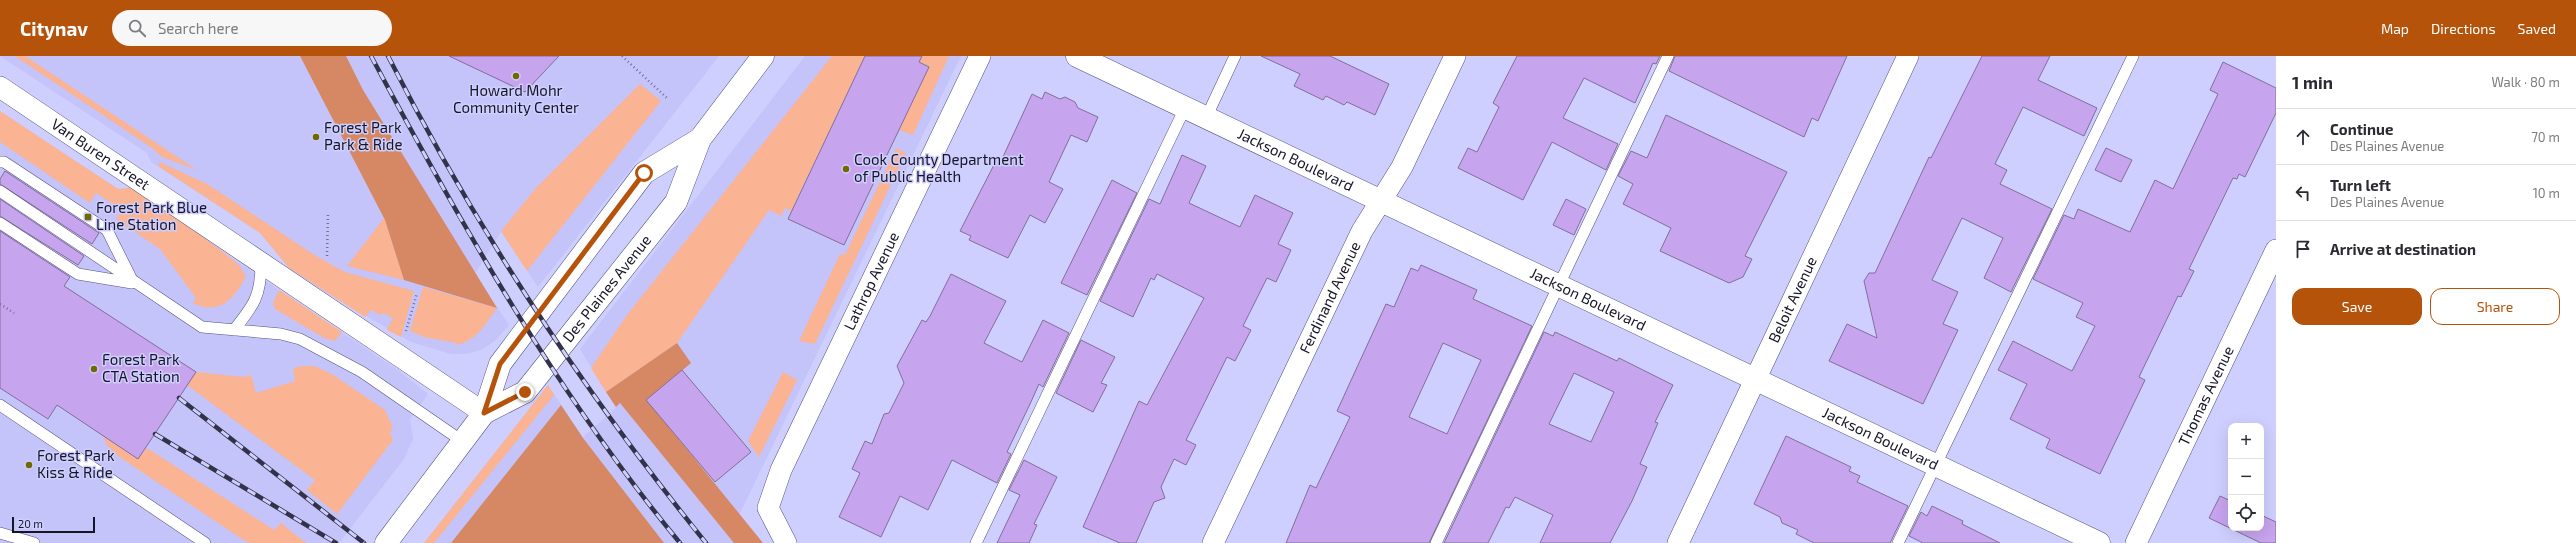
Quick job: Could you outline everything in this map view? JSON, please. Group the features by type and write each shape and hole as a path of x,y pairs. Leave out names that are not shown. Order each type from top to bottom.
{"street":[{"name":"Des Plaines Avenue","path":"484,413 525,392 676,202 700,139 764,56"},
{"name":"Lathrop Avenue","path":"786,543 768,508 781,470 980,56"},
{"name":"Jackson Boulevard","path":"1077,56 2099,543"},
{"name":"Ferdinand Avenue","path":"1213,543 1362,231 1404,164 1456,56"},
{"name":"Beloit Avenue","path":"1678,543 1908,56"},
{"name":"Van Buren Street","path":"0,87 484,413"},
{"name":"Des Plaines Avenue","path":"386,543 484,413 500,364 644,173 700,139"},
{"name":"Thomas Avenue","path":"2136,543 2276,250"}],"lane":[{"path":"1206,118 1235,56"},
{"path":"1436,543 1668,56"},
{"path":"1898,543 2133,56"},
{"path":"976,543 1185,108"},
{"path":"0,162 4,162 107,230 134,284"},
{"path":"0,192 134,284 202,327 281,334 300,339 327,352 362,372 462,442"},
{"path":"0,223 78,274 134,284"},
{"path":"234,330 251,308 261,285 261,263"},
{"path":"0,405 206,543"},
{"path":"0,532 34,543"}],"path":[{"path":"622,56 668,99"},
{"path":"327,256 328,214"},
{"path":"406,332 417,293"},
{"path":"0,304 14,313"}],"shaded area":[{"path":"0,56 719,56 538,287 501,232 475,274 509,325 496,340 483,349 467,354 451,354 411,342 335,298 289,268 260,233 151,162 147,153"},
{"path":"15,56 25,56 197,170 162,157 152,148"},
{"path":"300,56 346,56 363,90 497,308 404,280 385,220"},
{"path":"805,56 961,56 729,536 734,543 424,543 548,385 583,437 616,408 580,349"},
{"path":"832,56 865,56 791,211 785,208 781,216 769,210 677,343 606,392 591,368 627,315"},
{"path":"922,56 949,56 913,135 899,130 929,67 919,62"},
{"path":"640,84 661,101 527,271 501,231 536,188"},
{"path":"0,111 118,189 135,187 226,254 398,370 427,393 427,396 410,419 413,439 404,459 339,543 0,543"},
{"path":"0,111 118,189 135,187 226,254 239,265 246,276 237,292 225,303 211,308 202,307 193,303 196,298 160,249 116,219 122,210 96,193 90,203 0,142"},
{"path":"896,148 906,153 815,344 799,341 840,254 845,255"},
{"path":"160,162 207,184 316,256 345,272 414,291 401,337 387,330 393,318 384,313 381,315 371,310 365,317 289,268 260,233 158,166"},
{"path":"384,218 385,220 404,280 347,266"},
{"path":"423,287 497,308 480,331 470,340 463,343 456,345 456,343 424,337 410,331"},
{"path":"281,291 342,332 335,341 324,338 275,309 273,303 278,292"},
{"path":"677,343 691,363 647,400 763,543 734,543 620,403 616,407 606,392"},
{"path":"314,366 332,374 385,410 393,428 390,432 393,440 337,514 307,490 315,480 187,385 196,372 243,377 251,375 256,393 295,381 293,368"},
{"path":"783,372 797,380 759,457 748,441"},
{"path":"548,385 554,395 434,543 424,543"},
{"path":"561,405 583,438 664,543 451,543"},
{"path":"103,436 138,459 147,448 274,530 281,523 306,543 248,543 118,456 107,445"}],"building":[{"name":"Howard Mohr Community Center","path":"449,56 559,56 525,92"},
{"name":"Cook County Department of Public Health","path":"865,56 922,56 919,62 929,67 844,245 788,219"},
{"path":"1261,56 1330,56 1389,84 1375,115 1347,102 1344,105 1326,96 1323,100 1294,86 1300,74"},
{"path":"1517,56 1660,56 1656,64 1653,63 1635,103 1584,78 1563,118 1618,144 1606,170 1552,142 1523,200 1458,168 1468,148 1477,152 1499,107 1493,103"},
{"path":"1675,56 1847,56 1818,121 1812,118 1804,137 1669,71"},
{"path":"1982,56 2050,56 2038,80 2097,108 2084,136 2023,107 1995,164 2007,170 2000,184 2052,209 2011,292 1984,278 2003,238 1962,218 1932,280 1958,292 1943,324 1958,330 1923,404 1829,361 1847,324 1877,338 1864,281 1869,273 1875,273 1929,157 1931,158"},
{"path":"2223,62 2276,88 2276,113 2245,177 2239,174 2237,179 2233,178 2189,269 2194,271 2181,297 2178,296 2139,377 2145,380 2100,474 2046,448 2050,439 2010,419 2027,384 1998,370 2013,341 2072,371 2095,326 2076,317 2083,303 2033,279 2064,215 2074,219 2078,209 2130,232 2155,180 2173,189 2218,94 2210,90"},
{"path":"1045,92 1060,99 1065,97 1075,102 1078,108 1098,117 1087,142 1071,135 1049,182 1063,189 1045,223 1030,215 1008,258 969,240 971,236 960,231 998,157 1002,159 1032,94 1042,99"},
{"path":"1666,115 1787,172 1745,256 1752,259 1743,277 1729,283 1660,251 1671,228 1623,204 1633,184 1618,176 1631,151 1647,158"},
{"path":"2106,148 2132,160 2121,182 2095,170"},
{"path":"1182,155 1206,166 1189,203 1240,227 1255,195 1293,213 1278,244 1291,250 1276,282 1267,278 1243,326 1251,330 1235,361 1227,357 1186,440 1196,445 1186,465 1174,459 1161,487 1165,498 1154,502 1136,543 1120,543 1083,527 1139,401 1147,405 1204,298 1157,274 1154,280 1151,278 1133,317 1100,301 1149,199 1160,204"},
{"path":"5,171 99,233 92,244 0,184 0,179"},
{"path":"1112,180 1137,193 1087,295 1061,283"},
{"path":"0,199 84,256 78,265 0,216"},
{"path":"1566,199 1586,209 1574,235 1553,225"},
{"name":"Forest Park CTA Station","path":"0,231 70,277 64,286 196,372 138,459 57,405 48,419 0,388"},
{"path":"1421,265 1477,290 1473,299 1532,326 1429,543 1286,543 1310,485 1316,488 1350,417 1337,411 1386,304 1394,307 1411,268 1418,271","holes":["1443,343 1481,360 1447,434 1409,417"]},
{"path":"951,274 1006,301 984,343 1022,362 1043,320 1069,333 1043,387 1039,384 1007,452 1011,454 997,483 952,460 928,510 900,496 881,537 839,517 860,473 852,469 865,441 872,444 884,414 889,413 904,383 897,366 922,320 926,322 930,316"},
{"path":"1544,332 1553,336 1555,332 1617,361 1619,358 1673,385 1655,422 1658,423 1640,464 1647,467 1632,501 1610,543 1540,543 1553,515 1515,497 1509,508 1506,507 1488,543 1444,543","holes":["1574,373 1614,392 1591,442 1549,424"]},
{"path":"1081,340 1115,357 1101,383 1107,385 1093,412 1056,393"},
{"path":"682,370 751,452 715,482 646,400"},
{"path":"1786,436 1851,467 1849,471 1860,476 1857,482 1908,506 1890,543 1814,543 1796,534 1798,530 1782,523 1780,517 1754,504"},
{"path":"1024,460 1057,477 1034,524 1037,525 1029,543 997,543 1020,495 1009,490"},
{"path":"2220,496 2228,500 2228,527 2209,518"},
{"path":"1932,506 1963,521 1962,524 2000,543 1923,543 1909,536 1921,512 1927,516"},
{"path":"2264,516 2276,522 2276,543 2261,543 2236,531 2264,531"}],"railway":[{"path":"371,56 476,246 552,368 635,486 680,543"},
{"path":"388,56 458,184 534,308 617,428 706,543"},
{"path":"179,398 364,543"},
{"path":"155,434 336,543"}],"place":[{"name":"Howard Mohr Community Center","path":"516,76"},
{"name":"Forest Park Park & Ride","path":"316,137"},
{"name":"Cook County Department of Public Health","path":"846,169"},
{"name":"Forest Park Blue Line Station","path":"88,217"},
{"name":"Forest Park CTA Station","path":"94,369"},
{"name":"Forest Park Kiss & Ride","path":"29,465"}],"route":[{"path":"525,392 484,413 500,364 644,173"}]}
